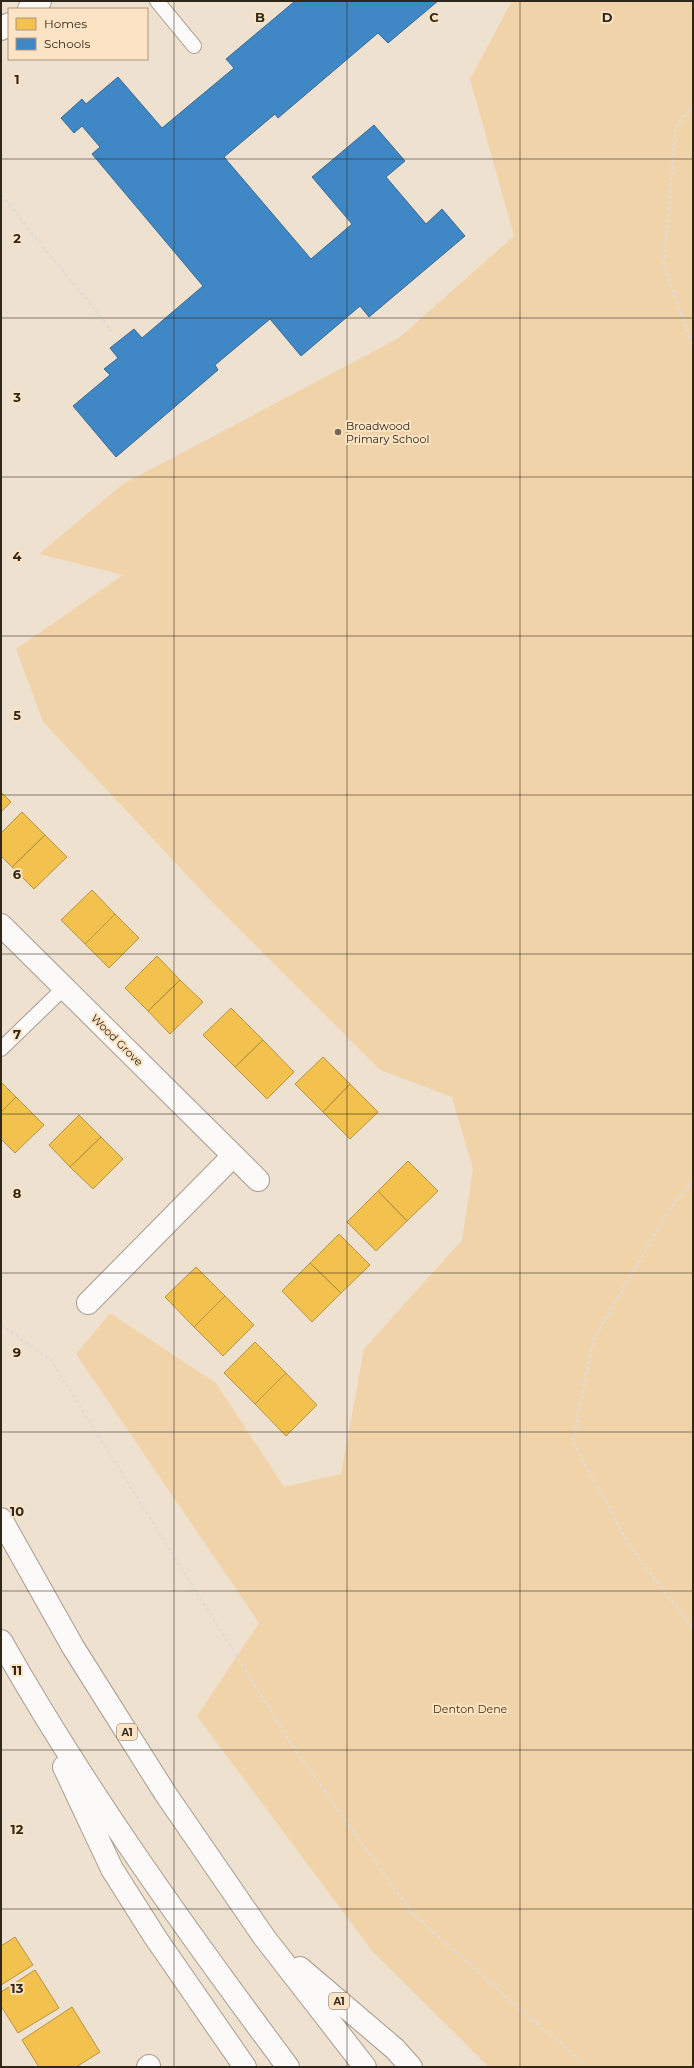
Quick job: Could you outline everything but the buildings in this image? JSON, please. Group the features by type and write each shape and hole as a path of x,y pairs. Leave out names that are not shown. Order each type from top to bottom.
{"main road":[{"path":"30,8 40,1"},
{"name":"Wood Grove","path":"1,925 258,1180"},
{"path":"88,1303 233,1156"},
{"name":"A1","path":"1,1519 73,1647 166,1793 264,1937 365,2067"},
{"path":"1,1641 22,1679 117,1829 216,1971 288,2067"},
{"path":"22,1679 112,1869 155,1937 245,2067"},
{"name":"A1","path":"264,1937 395,2049 411,2067"}],"lane":[{"path":"157,1 194,46"},
{"path":"1,1049 64,988"}],"path":[{"path":"693,106 676,126 664,264 693,348"},
{"path":"1,195 112,331"},
{"path":"693,1180 671,1207 593,1340 573,1442 630,1547 693,1628"},
{"path":"1,1325 51,1360 296,1752 412,1913 529,2018 588,2067"}],"green space":[{"name":"Denton Dene","path":"512,1 693,1 693,2067 489,2067 373,1952 197,1716 259,1623 76,1354 110,1313 216,1383 284,1487 341,1474 364,1349 462,1240 473,1169 452,1097 380,1070 216,906 43,722 16,649 123,575 39,554 123,484 399,338 514,236 470,79"}],"place":[{"name":"Broadwood Primary School","path":"338,432"}]}
